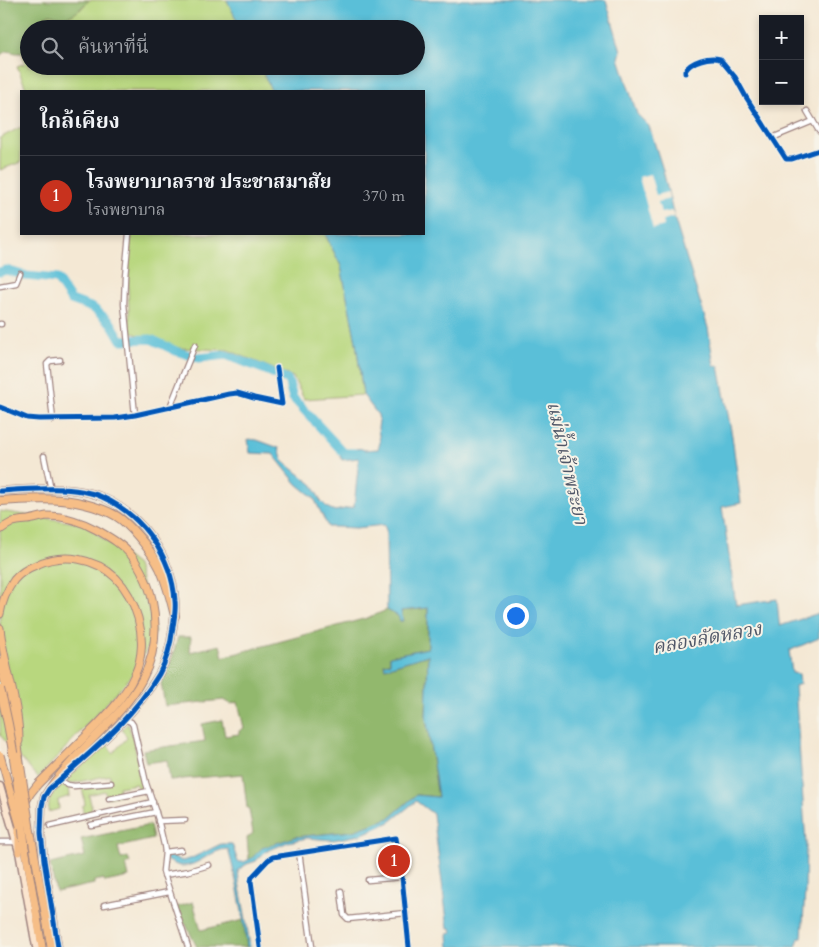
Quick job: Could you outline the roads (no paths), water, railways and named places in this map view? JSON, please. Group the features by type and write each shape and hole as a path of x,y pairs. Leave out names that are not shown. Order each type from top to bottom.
{"highway":[{"path":"0,501 62,500 97,507 122,519 142,541 160,568 175,616"},
{"path":"0,663 11,702 19,756"},
{"path":"0,689 16,774 20,842"}],"main road":[{"path":"0,530 13,522 47,516 70,519 93,528 114,540 131,555 149,587 154,610 154,644 151,658 138,687 129,701 75,757 49,789"},
{"path":"0,614 5,596 15,579 22,572 50,560 72,557 86,560 116,578 135,607 140,626 140,657 131,682 117,704 30,794 19,820 19,852"},
{"path":"0,628 16,703 19,756 52,947"},
{"path":"0,755 42,947"}],"street":[{"path":"685,73 688,66 700,61 712,57 720,59 735,77 784,157 789,160 819,150"},
{"path":"807,111 819,131"},
{"path":"772,138 813,121"},
{"path":"129,235 124,304 135,415"},
{"path":"0,286 16,283 20,273"},
{"path":"170,407 194,347"},
{"path":"53,420 47,364 50,361 60,360"},
{"path":"0,407 27,418 53,420 115,418 237,393 282,404 278,368"},
{"path":"44,456 51,490"},
{"path":"0,491 51,490 80,492 101,497 121,508 138,521 152,537 165,560 172,582 175,601 175,616 170,647 160,673 138,704 124,719 90,753 49,789 44,797 41,833 58,947"},
{"path":"124,719 133,725 166,852 163,865 164,875 188,947"},
{"path":"60,780 74,786 112,783"},
{"path":"0,786 20,842 19,852 36,947"},
{"path":"109,799 149,791"},
{"path":"50,826 153,802"},
{"path":"90,825 156,812"},
{"path":"158,821 185,820"},
{"path":"260,947 252,877 268,860 273,857 299,852 396,838 409,947"},
{"path":"0,842 20,842"},
{"path":"166,852 181,850"},
{"path":"299,852 312,947"},
{"path":"164,875 189,871 209,865"},
{"path":"368,880 402,877"},
{"path":"341,891 344,915 348,919 406,913"},
{"path":"104,905 169,892"}],"water":[{"path":"227,0 606,0 621,51 619,58 637,114 649,126 663,170 674,217 708,328 714,366 719,366 732,436 741,503 722,507 736,605 777,599 780,626 819,613 819,638 789,650 792,673 799,674 800,684 795,686 806,844 802,937 799,938 796,947 449,947 448,934 452,933 451,928 448,928 433,814 416,801 390,822 360,835 333,840 307,838 288,842 265,852 256,861 238,870 250,947 247,947 244,922 228,849 216,852 188,866 178,865 166,860 168,855 182,861 221,844 232,844 238,862 244,862 252,858 262,848 295,837 353,831 389,818 416,795 438,797 426,717 428,655 385,668 384,664 390,663 390,656 428,648 428,608 401,611 403,621 400,621 398,616 387,610 386,530 384,525 356,528 328,527 314,498 297,484 273,454 250,453 248,439 257,440 279,448 283,461 313,485 320,500 328,508 335,511 354,507 359,458 342,460 340,456 358,449 378,449 380,443 379,421 378,415 363,395 356,342 341,266 326,235 425,235 425,90 271,90 264,75 425,75 425,20 237,20"}],"waterway":[{"path":"0,272 6,270 26,276 57,279 71,300 93,308 111,323 121,340 151,339 176,351 199,358 226,355 288,380 293,398 344,453 354,453"}],"place":[{"name":"โรงพยาบาลราช ประชาสมาสัย","path":"394,861"}],"water label":[{"name":"แม่น้ำเจ้าพระยา","path":"567,463"},
{"name":"คลองลัดหลวง","path":"707,638"}]}
